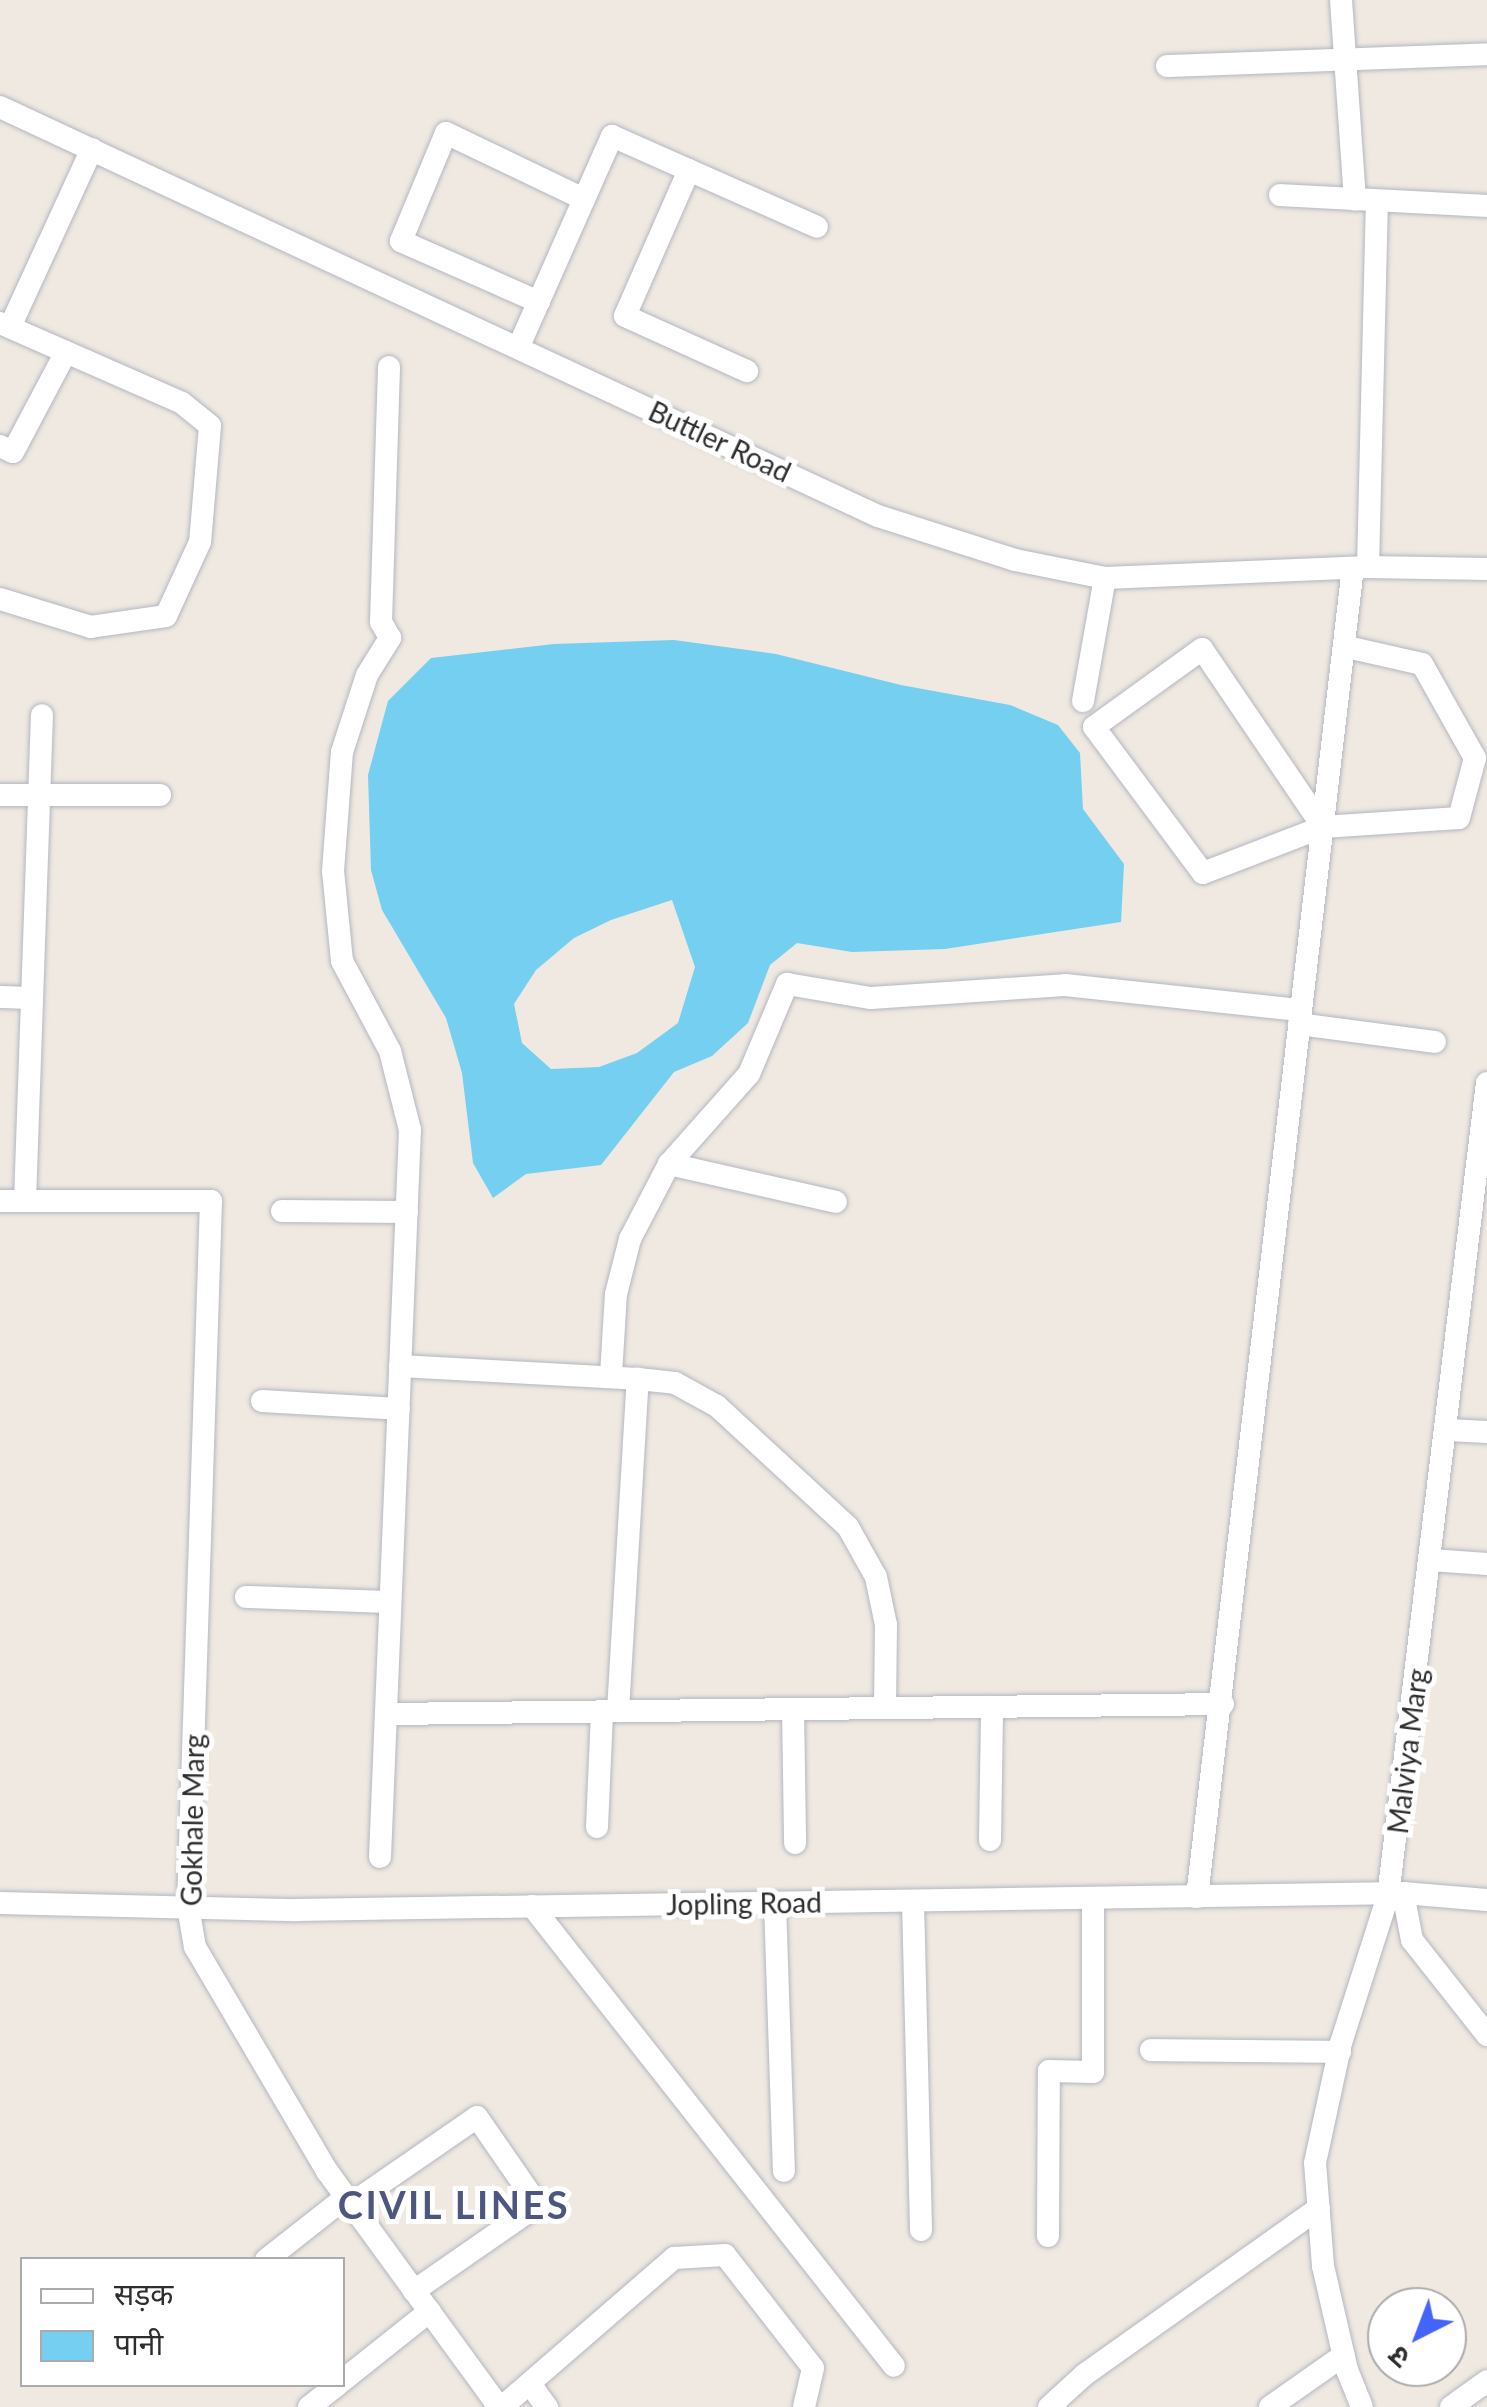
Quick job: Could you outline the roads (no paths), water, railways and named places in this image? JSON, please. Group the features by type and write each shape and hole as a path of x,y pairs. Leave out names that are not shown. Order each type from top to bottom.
{"street":[{"path":"1197,1897 1323,826 1361,567 1366,200 1346,59 1342,0"},
{"path":"1167,66 1487,54"},
{"name":"Buttler Road","path":"0,107 878,516 1015,560 1105,578 1361,567 1487,569"},
{"path":"539,302 401,241 446,133 584,199"},
{"path":"519,346 612,136 817,227"},
{"path":"0,599 91,627 166,616 200,542 210,426 182,404 5,325 92,149"},
{"path":"689,170 625,316 747,371"},
{"path":"1280,195 1487,206"},
{"path":"0,446 13,452 66,352"},
{"path":"380,1856 410,1130 390,1051 342,961 333,871 342,752 368,675 390,638 380,622 389,367"},
{"path":"1083,701 1105,578"},
{"path":"1323,826 1202,649 1094,727 1203,873 1323,826 1459,818 1475,758 1422,664 1347,647"},
{"path":"0,1202 24,1202 42,715"},
{"path":"0,795 160,795"},
{"path":"611,1375 616,1294 630,1239 670,1164 749,1074 787,984 871,998 1065,984 1300,1017 1435,1042"},
{"path":"0,997 32,998"},
{"name":"Malviya Marg","path":"1362,2407 1344,2355 1323,2266 1316,2162 1340,2052 1395,1894 1431,1560 1478,1234 1487,1083"},
{"path":"670,1164 836,1202"},
{"name":"Gokhale Marg","path":"24,1202 210,1201 188,1908 203,1961 349,2201 500,2407"},
{"path":"282,1210 407,1212"},
{"path":"400,1366 611,1375 675,1383 717,1406 848,1527 876,1577 886,1625 885,1708"},
{"path":"597,1827 638,1379"},
{"path":"262,1402 399,1409"},
{"path":"1448,1430 1487,1432"},
{"path":"1431,1560 1487,1564"},
{"path":"246,1596 390,1602"},
{"path":"386,1714 1222,1704"},
{"path":"990,1840 992,1707"},
{"path":"793,1710 795,1843"},
{"path":"1395,1894 1412,1940 1487,2035"},
{"name":"Jopling Road","path":"0,1904 188,1908 532,1906 1395,1894 1487,1900"},
{"path":"1048,2236 1049,2071 1092,2072 1093,1898"},
{"path":"913,1901 921,2230"},
{"path":"776,1903 784,2170"},
{"path":"532,1906 894,2366"},
{"path":"1150,2050 1340,2052"},
{"path":"270,2257 476,2117 538,2205 414,2291"},
{"path":"1049,2407 1084,2375 1319,2208"},
{"path":"500,2407 674,2258 725,2255 813,2368 804,2407"},
{"path":"345,2378 430,2311"},
{"path":"1270,2407 1344,2355"},
{"path":"1451,2407 1487,2382"},
{"path":"530,2384 547,2407"},
{"path":"309,2407 334,2387"}],"water":[{"path":"674,640 776,654 901,685 1010,705 1058,725 1080,753 1083,809 1124,864 1121,922 945,949 852,952 797,943 770,965 748,1023 712,1056 674,1072 601,1165 526,1174 493,1198 473,1163 462,1073 446,1018 382,910 371,870 368,775 388,701 431,658 554,644","holes":["672,900 695,967 678,1023 637,1053 599,1067 551,1069 522,1043 514,1004 536,970 574,938 611,920"]}],"district":[{"name":"CIVIL LINES","path":"454,2205"}]}
